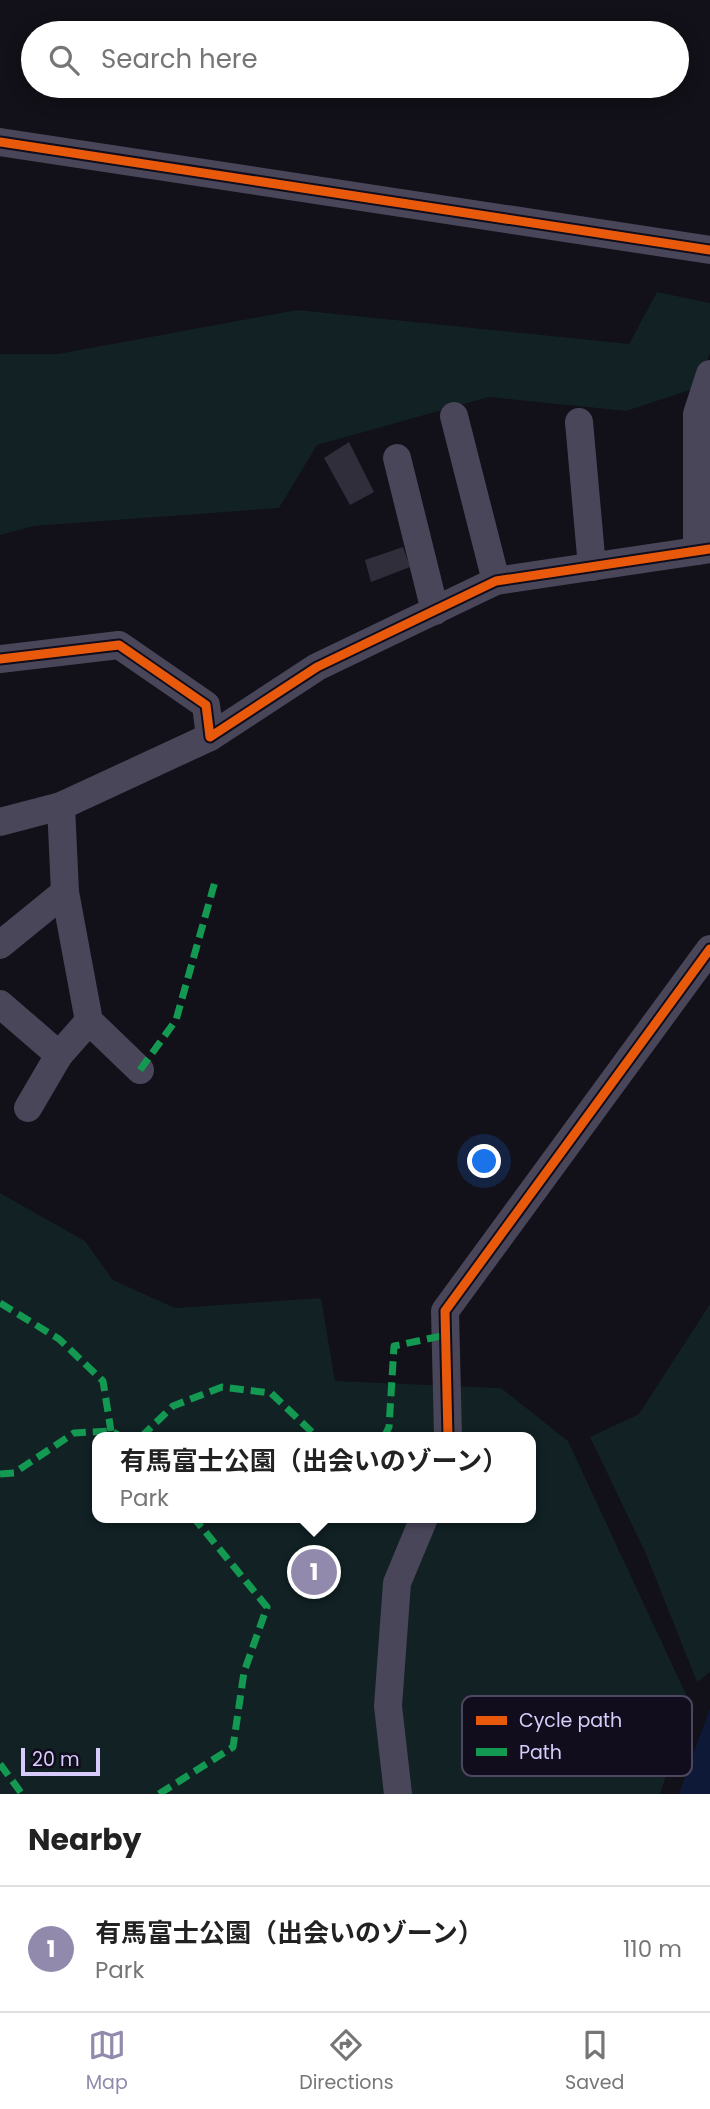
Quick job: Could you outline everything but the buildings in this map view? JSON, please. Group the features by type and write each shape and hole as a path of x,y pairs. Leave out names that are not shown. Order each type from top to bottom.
{"street":[{"path":"0,142 710,250"},
{"path":"0,822 61,806 210,737 317,667 496,581 703,550 697,414 710,374"},
{"path":"453,416 496,581"},
{"path":"579,422 592,567"},
{"path":"397,458 435,611"},
{"path":"0,659 120,645 206,705 210,737"},
{"path":"61,806 65,892 89,1021 140,1070"},
{"path":"0,945 65,892"},
{"path":"447,1432 445,1311 710,949"},
{"path":"0,1004 59,1055"},
{"path":"28,1108 59,1055 89,1021"},
{"path":"398,1794 388,1706 397,1583 422,1523"}],"shaded area":[{"path":"657,292 710,303 710,353 699,387 626,411 489,397 317,445 279,508 34,526 0,535 0,354 58,354 297,310 629,344"},
{"path":"0,1193 85,1241 113,1280 175,1308 321,1298 335,1381 501,1388 568,1441 687,1696 462,1696 462,1776 666,1776 660,1794 0,1794"},
{"path":"710,1304 710,1672 697,1682 646,1554 590,1437 639,1414"}],"water":[{"path":"710,1708 710,1794 679,1794 685,1776 692,1776 692,1758"}],"marked path":[{"path":"140,1070 176,1020 216,878"},
{"path":"0,1303 59,1339 103,1381 111,1431"},
{"path":"386,1432 394,1346 446,1335"},
{"path":"146,1432 173,1406 222,1387 271,1393 312,1432"},
{"path":"0,1474 14,1473 74,1433 92,1432"},
{"path":"92,1432 113,1432"},
{"path":"159,1794 233,1747 244,1672 267,1607 198,1523"},
{"path":"0,1764 22,1794"}],"cycle path":[{"path":"0,142 710,250"},
{"path":"0,659 119,645 206,705 210,737 317,667 496,581 710,549"},
{"path":"448,1432 445,1311 710,949"}],"place":[{"name":"有馬富士公園（出会いのゾーン）","path":"314,1572"}]}
